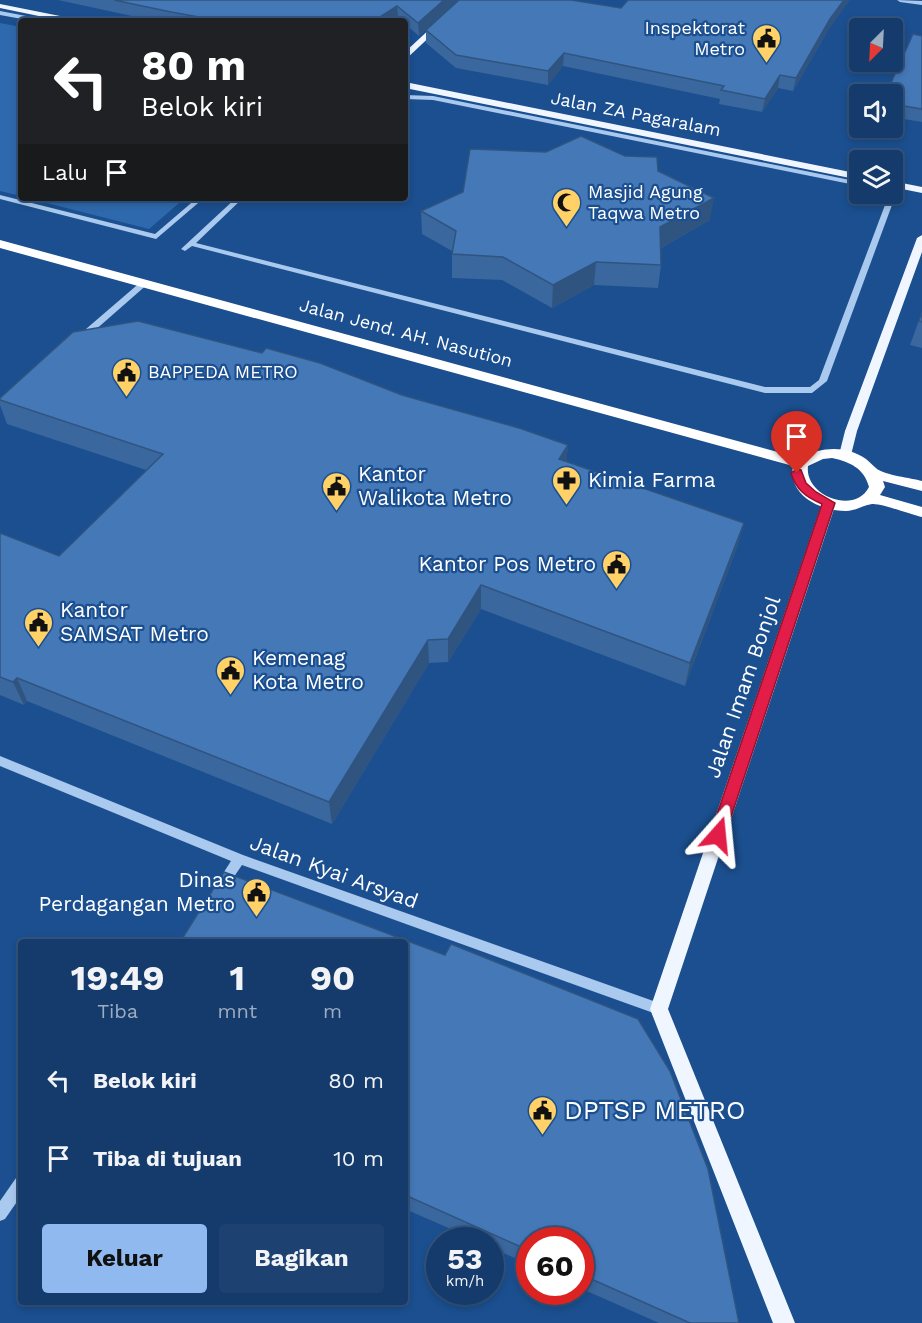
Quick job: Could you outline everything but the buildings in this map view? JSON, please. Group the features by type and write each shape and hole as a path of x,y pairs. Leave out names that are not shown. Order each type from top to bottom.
{"highway":[{"name":"Jalan Jend. AH. Nasution","path":"0,244 146,282 801,463"},
{"path":"875,474 878,487 870,498 859,503 844,505 829,503 812,495 800,485 797,473 801,463 820,454 845,455 862,463 875,474 922,486"},
{"path":"870,498 922,512"}],"main road":[{"path":"408,54 465,0"},
{"path":"0,6 60,18"},
{"name":"Jalan ZA Pagaralam","path":"408,86 849,175"},
{"path":"903,186 922,190"},
{"path":"845,455 922,238"},
{"name":"Jalan Imam Bonjol","path":"659,1009 829,503"},
{"path":"659,1009 784,1323"}],"street":[{"path":"900,0 922,3"},
{"path":"0,13 26,18"},
{"path":"408,97 433,98 849,182"},
{"path":"0,197 156,237 198,201"},
{"path":"237,201 188,246 765,390 812,390 823,381 888,204"},
{"path":"73,345 146,282"},
{"name":"Jalan Kyai Arsyad","path":"0,760 239,859 659,1009"},
{"path":"215,896 239,859"},
{"path":"0,1214 18,1187"}],"shaded area":[{"path":"0,23 18,26 18,195 0,191"},
{"path":"39,201 182,201 149,229"}],"place":[{"name":"Inspektorat Metro","path":"766,64"},
{"name":"Masjid Agung Taqwa Metro","path":"567,228"},
{"name":"BAPPEDA METRO","path":"127,398"},
{"name":"Kimia Farma","path":"567,506"},
{"name":"Kantor Walikota Metro","path":"337,512"},
{"name":"Kantor Pos Metro","path":"617,590"},
{"name":"Kantor SAMSAT Metro","path":"39,648"},
{"name":"Kemenag Kota Metro","path":"231,696"},
{"name":"Dinas Perdagangan Metro","path":"256,918"},
{"name":"DPTSP METRO","path":"543,1136"}],"route":[{"path":"718,835 829,503 812,495 800,485 797,473"}]}
